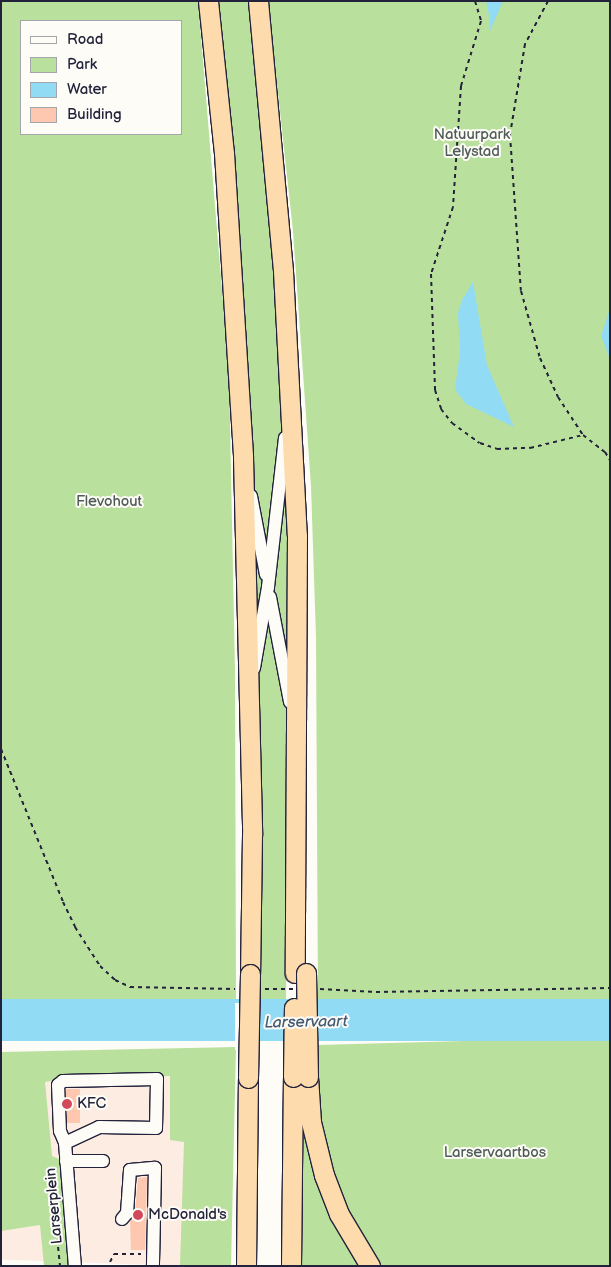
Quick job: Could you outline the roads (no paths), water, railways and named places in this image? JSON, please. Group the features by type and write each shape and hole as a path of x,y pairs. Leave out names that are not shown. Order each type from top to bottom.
{"highway":[{"path":"208,1 224,153 243,457 250,695 250,974 246,1266"},
{"path":"258,1 277,195 297,535 295,944 300,973 300,1077 291,1266"},
{"path":"300,1077 324,1175 339,1214 370,1266"}],"street":[{"path":"250,695 268,588 290,392"},
{"path":"243,457 297,742"},
{"name":"Larserplein","path":"65,1143 99,1127 156,1128 157,1080 79,1080 63,1081 58,1085 60,1131 65,1143 75,1266"},
{"path":"66,1162 103,1162"},
{"path":"122,1220 127,1213 130,1170 155,1168 162,1172 164,1182 162,1196 154,1206 149,1260"}],"water":[{"path":"486,1 503,1 489,33 490,20"},
{"path":"473,282 487,365 514,427 466,404 455,389 460,352 458,313 462,300"},
{"path":"610,309 610,359 601,336"},
{"name":"Larservaart","path":"1,999 610,999 610,1041 1,1041"}],"place":[{"name":"KFC","path":"67,1104"},
{"name":"McDonald's","path":"138,1215"}],"park label":[{"name":"Natuurpark Lelystad","path":"472,142"},
{"name":"Flevohout","path":"109,502"},
{"name":"Larservaartbos","path":"495,1153"}]}
